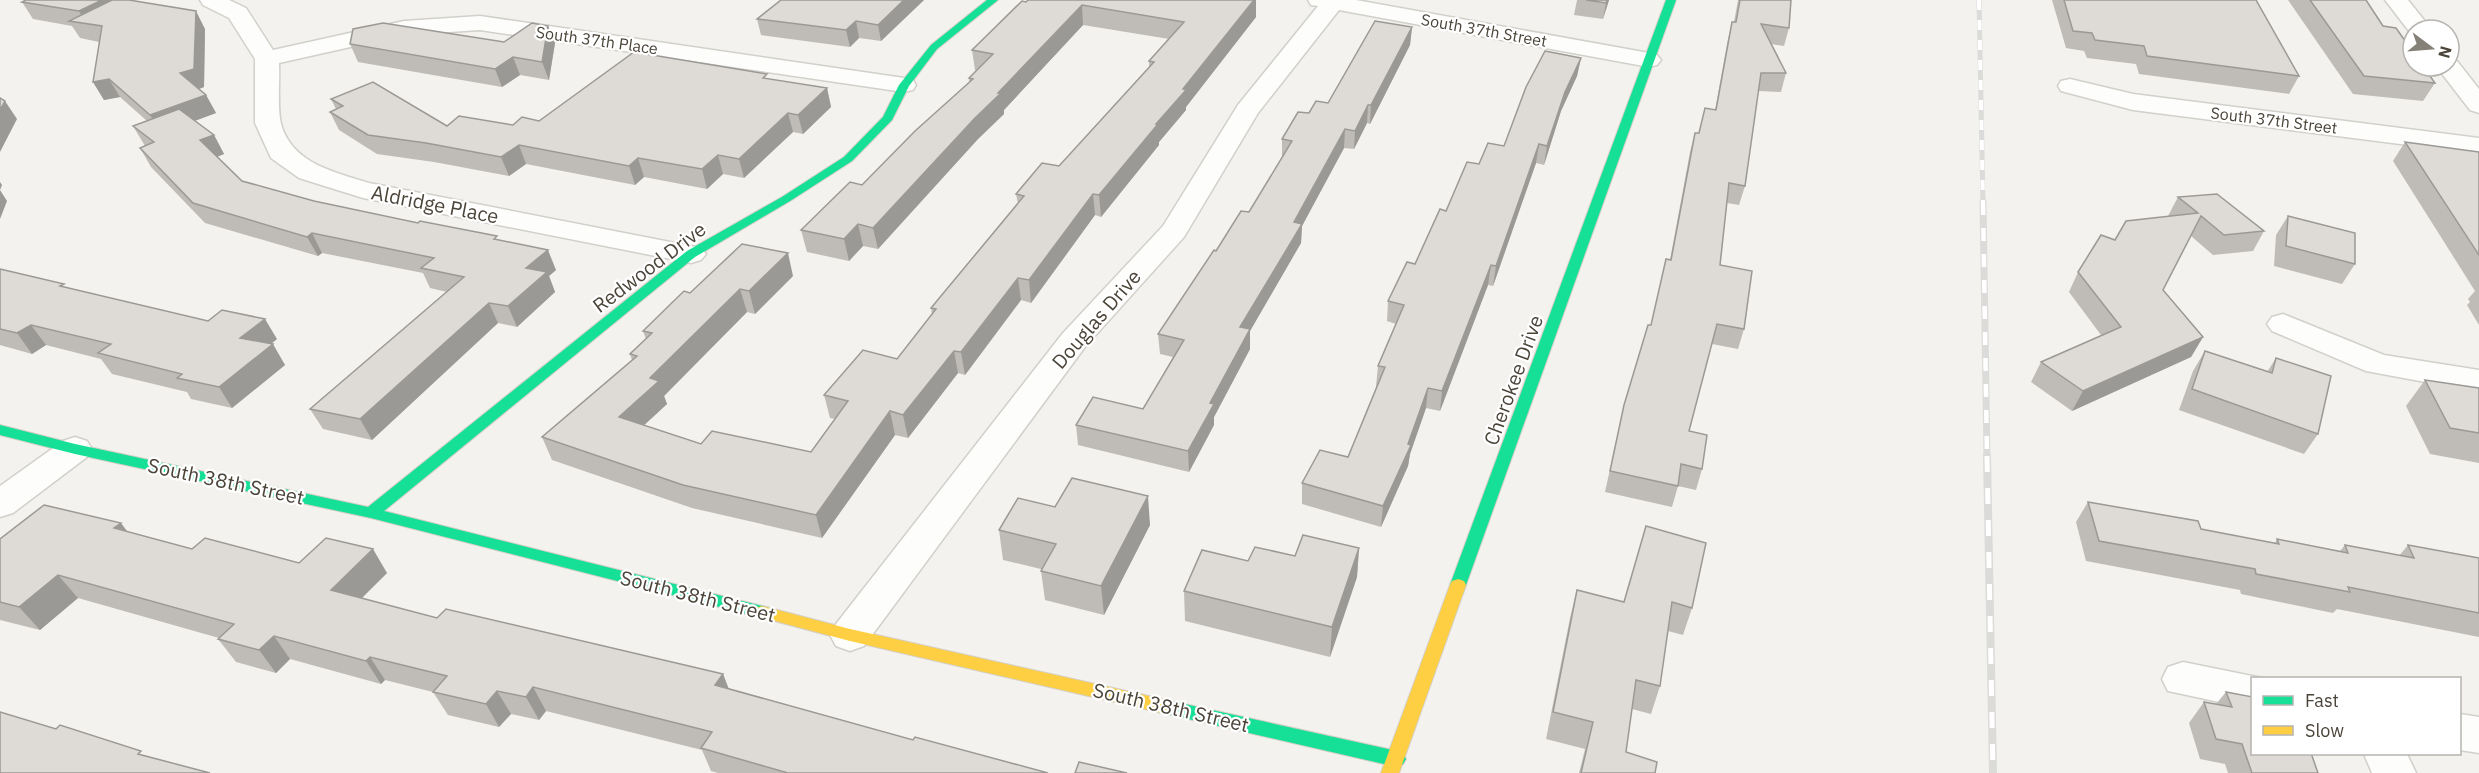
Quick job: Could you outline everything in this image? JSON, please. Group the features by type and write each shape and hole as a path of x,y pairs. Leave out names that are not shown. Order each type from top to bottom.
{"street":[{"path":"211,0 238,13 267,58"},
{"name":"Redwood Drive","path":"371,513 691,254 786,199 848,159 888,118 904,86 934,47 993,0"},
{"name":"Cherokee Drive","path":"1390,773 1671,0"},
{"path":"2396,0 2410,18"},
{"name":"South 37th Street","path":"1329,1 1649,60"},
{"name":"Douglas Drive","path":"850,635 1074,340 1174,231 1247,110 1329,1"},
{"name":"South 37th Place","path":"267,58 404,28 480,23 904,86"},
{"name":"Aldridge Place","path":"267,58 268,123 280,152 309,172 363,190 691,254"},
{"path":"2458,78 2479,105"},
{"name":"South 37th Street","path":"2070,86 2133,102 2479,146"},
{"path":"2283,324 2377,364 2479,381"},
{"name":"South 38th Street","path":"0,430 75,449 371,513 850,635 1396,759"},
{"path":"0,504 75,449"},
{"path":"2183,679 2251,692"},
{"path":"2461,732 2479,735"},
{"path":"2387,755 2394,773"}],"building":[{"path":"26,0 102,0 79,11 22,2"},
{"path":"112,0 129,0 196,11 194,69 180,73 206,95 150,115 109,79 93,82 102,26 69,21"},
{"path":"781,0 904,0 878,25 856,21 846,30 757,19"},
{"path":"1254,0 1183,89 1186,90 1156,124 1158,124 1099,195 1093,194 1029,280 1018,278 961,352 954,351 903,415 890,411 816,515 683,485 542,437 637,356 630,354 652,333 643,331 684,291 690,293 742,244 788,253 749,291 740,289 650,378 659,381 619,417 701,444 712,431 811,452 848,401 824,395 863,350 897,359 936,309 931,308 1024,196 1016,194 1042,163 1059,166 1154,62 1149,61 1184,22 1082,5 873,228 858,224 844,239 801,230 850,182 862,185 915,131 973,79 969,78 993,54 972,50 1022,1"},
{"path":"1586,0 1607,0 1606,3"},
{"path":"1740,0 1791,0 1789,28 1761,24 1786,73 1761,73 1745,186 1729,183 1720,265 1752,271 1744,329 1717,324 1689,431 1707,435 1702,469 1681,464 1678,486 1610,471 1624,405 1648,325 1651,325 1666,259 1671,260 1695,133 1699,133 1705,108 1716,110 1732,22 1736,22"},
{"path":"2064,0 2256,0 2299,76 2147,56 2144,46 2095,40 2092,33 2073,31"},
{"path":"2310,0 2366,0 2383,26 2396,28 2401,35 2401,78 2431,78 2435,83 2364,76"},
{"path":"1375,21 1412,27 1371,105 1368,105 1355,131 1345,129 1294,222 1302,224 1240,327 1250,329 1210,403 1214,404 1188,451 1076,425 1093,397 1143,409 1184,340 1158,334 1241,211 1249,212 1292,141 1282,139 1298,112 1309,113 1316,101 1328,103"},
{"path":"383,23 504,42 532,23 548,26 542,62 513,57 495,69 350,44 353,29"},
{"path":"1545,51 1581,58 1565,92 1547,146 1539,144 1496,266 1491,265 1442,391 1428,388 1408,444 1411,445 1383,506 1302,483 1320,450 1348,457 1385,367 1378,366 1404,305 1388,301 1407,262 1415,264 1440,209 1446,211 1467,162 1479,164 1488,143 1504,146 1526,87"},
{"path":"634,52 767,74 763,78 827,88 798,115 788,113 739,159 718,155 702,169 638,158 629,166 519,145 501,157 368,135 330,112 343,106 331,99 373,82 447,126 459,116 513,125 522,117 539,121"},
{"path":"0,98 5,101 0,110"},
{"path":"179,109 214,135 200,140 242,181 314,201 418,223 420,221 497,236 494,239 548,250 526,268 547,272 508,306 489,303 360,419 310,409 464,277 421,268 434,258 312,233 307,237 193,203 140,148 154,142 133,126"},
{"path":"2405,142 2479,152 2479,255"},
{"path":"2217,194 2264,231 2224,235 2201,216 2163,290 2203,337 2083,391 2041,362 2121,327 2078,272 2101,235 2115,240 2126,221 2198,213 2178,197"},
{"path":"2288,216 2355,233 2355,264 2286,246"},
{"path":"0,269 64,284 60,286 208,321 222,310 265,319 240,338 273,344 219,387 177,378 182,374 98,353 111,344 31,325 17,333 0,329"},
{"path":"2205,351 2272,373 2276,358 2331,376 2318,434 2192,389"},
{"path":"2425,380 2479,388 2479,433 2450,428"},
{"path":"1072,478 1148,496 1101,586 1041,571 1056,544 999,530 1018,498 1055,507"},
{"path":"2088,502 2198,521 2201,529 2279,544 2277,539 2348,553 2345,545 2414,558 2408,545 2479,558 2479,613 2348,587 2350,592 2256,574 2255,569 2099,541"},
{"path":"44,505 121,523 114,528 192,549 205,538 299,563 326,538 373,549 331,590 437,618 446,609 723,674 715,685 913,740 915,737 1048,773 788,773 701,748 712,732 533,687 526,697 497,691 486,704 433,692 447,676 370,657 366,661 274,636 259,650 218,639 234,624 58,575 19,607 0,602 0,539"},
{"path":"1646,526 1706,543 1692,608 1672,602 1660,686 1636,680 1626,752 1657,762 1655,773 1581,773 1593,722 1553,712 1577,590 1624,602"},
{"path":"1303,535 1359,548 1332,627 1184,591 1202,550 1248,561 1255,547 1295,556"},
{"path":"2226,692 2251,697 2251,755 2312,755 2318,773 2252,773 2242,744 2216,739 2204,702 2232,707"},
{"path":"0,712 56,729 60,725 141,751 138,754 210,773 0,773"},
{"path":"1079,762 1127,773 1075,773"}],"railway":[{"path":"1979,0 1983,204"},
{"path":"1983,202 1987,457"},
{"path":"1987,456 1993,773"}],"traffic: fast":[{"path":"371,513 691,254 786,199 848,159 888,118 904,85 934,47 993,0"},
{"path":"1458,585 1671,0"},
{"path":"0,430 75,449 371,513 762,612"},
{"path":"1162,706 1397,759"}],"traffic: slow":[{"path":"1390,773 1458,585"},
{"path":"762,612 850,635 1162,706"}]}
